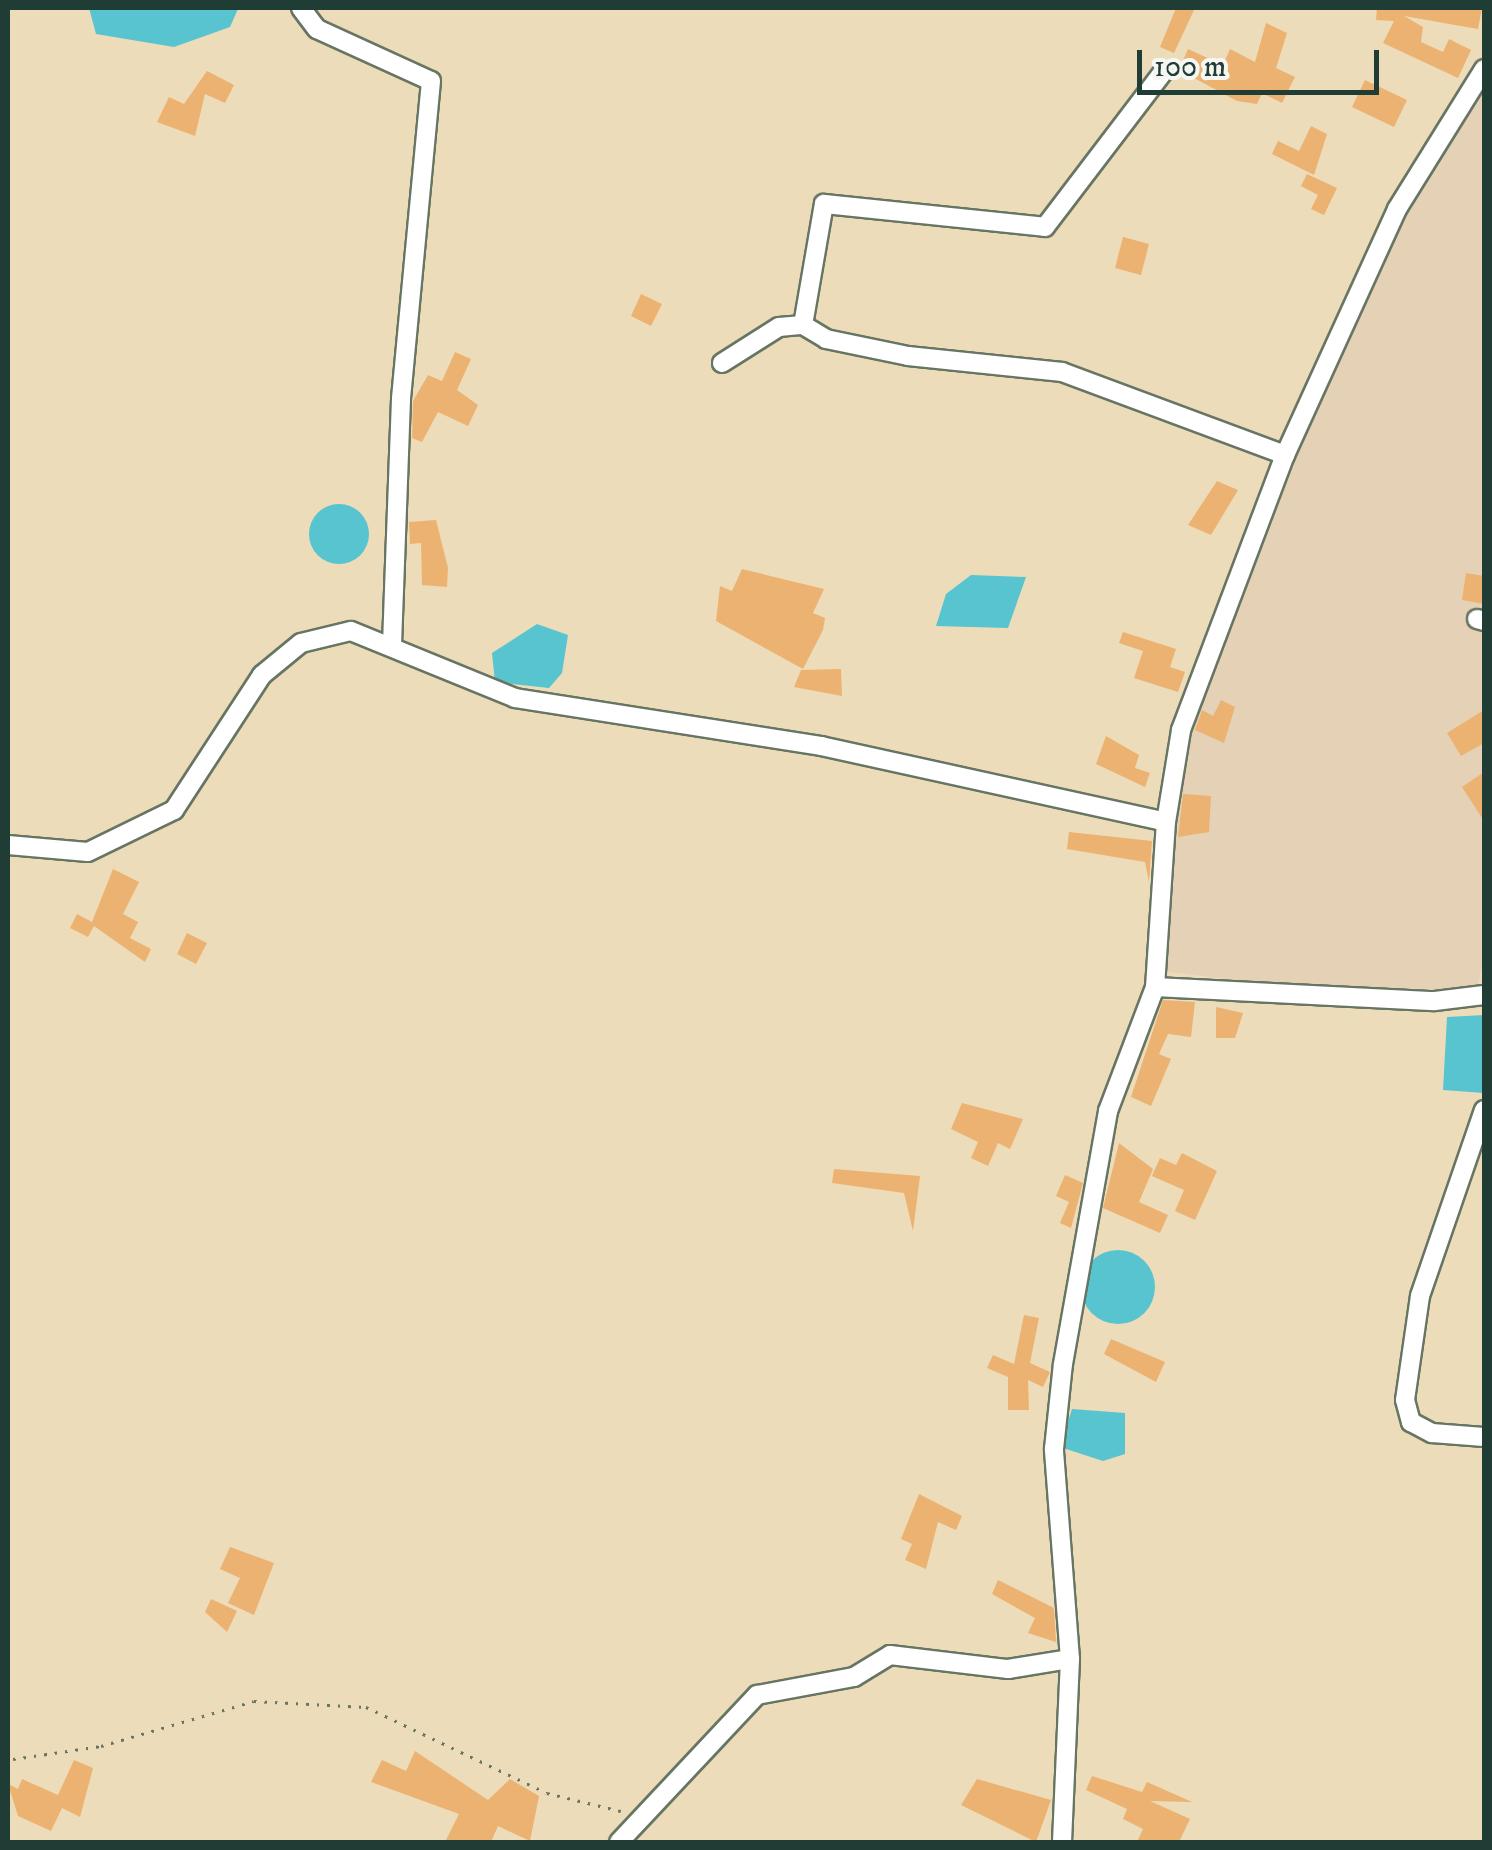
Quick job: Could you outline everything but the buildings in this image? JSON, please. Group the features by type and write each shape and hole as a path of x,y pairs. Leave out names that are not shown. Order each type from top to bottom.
{"street":[{"path":"301,8 317,29 431,81 402,398 392,642"},
{"path":"1062,1842 1070,1660 1054,1449 1063,1364 1108,1112 1156,987 1166,822 1182,730 1285,455 1397,208 1484,69"},
{"path":"803,325 824,204 1046,227 1163,72"},
{"path":"722,363 779,327 803,325 826,339 908,356 1062,372 1285,455"},
{"path":"8,844 88,852 174,810 262,676 301,643 352,631 392,642 514,698 820,746 1166,822"},
{"path":"1156,987 1484,995"},
{"path":"1484,1110 1420,1296 1404,1400 1411,1422 1432,1434 1484,1438"},
{"path":"619,1842 757,1695 854,1677 890,1655 1008,1669 1070,1660"}],"path":[{"path":"13,1760 101,1746 254,1701 366,1707 547,1794 647,1812"}],"shaded area":[{"path":"1484,79 1484,954 1477,990 1278,985 1160,971 1175,788 1218,651 1277,490 1403,211"}],"water":[{"path":"89,8 238,9 230,27 174,47 96,34"},
{"path":"339,504 360,513 369,534 360,555 339,564 318,555 309,534 318,513"},
{"path":"971,575 1026,577 1008,628 936,626 946,594"},
{"path":"537,624 568,635 562,673 549,688 495,682 492,653"},
{"path":"1484,1015 1484,1093 1443,1090 1447,1017"},
{"path":"1118,1250 1132,1252 1144,1261 1153,1273 1153,1301 1144,1313 1132,1322 1118,1324 1104,1322 1092,1313 1083,1301 1081,1287 1083,1273 1092,1261 1104,1252"},
{"path":"1072,1409 1125,1413 1125,1454 1103,1461 1060,1447"}]}
